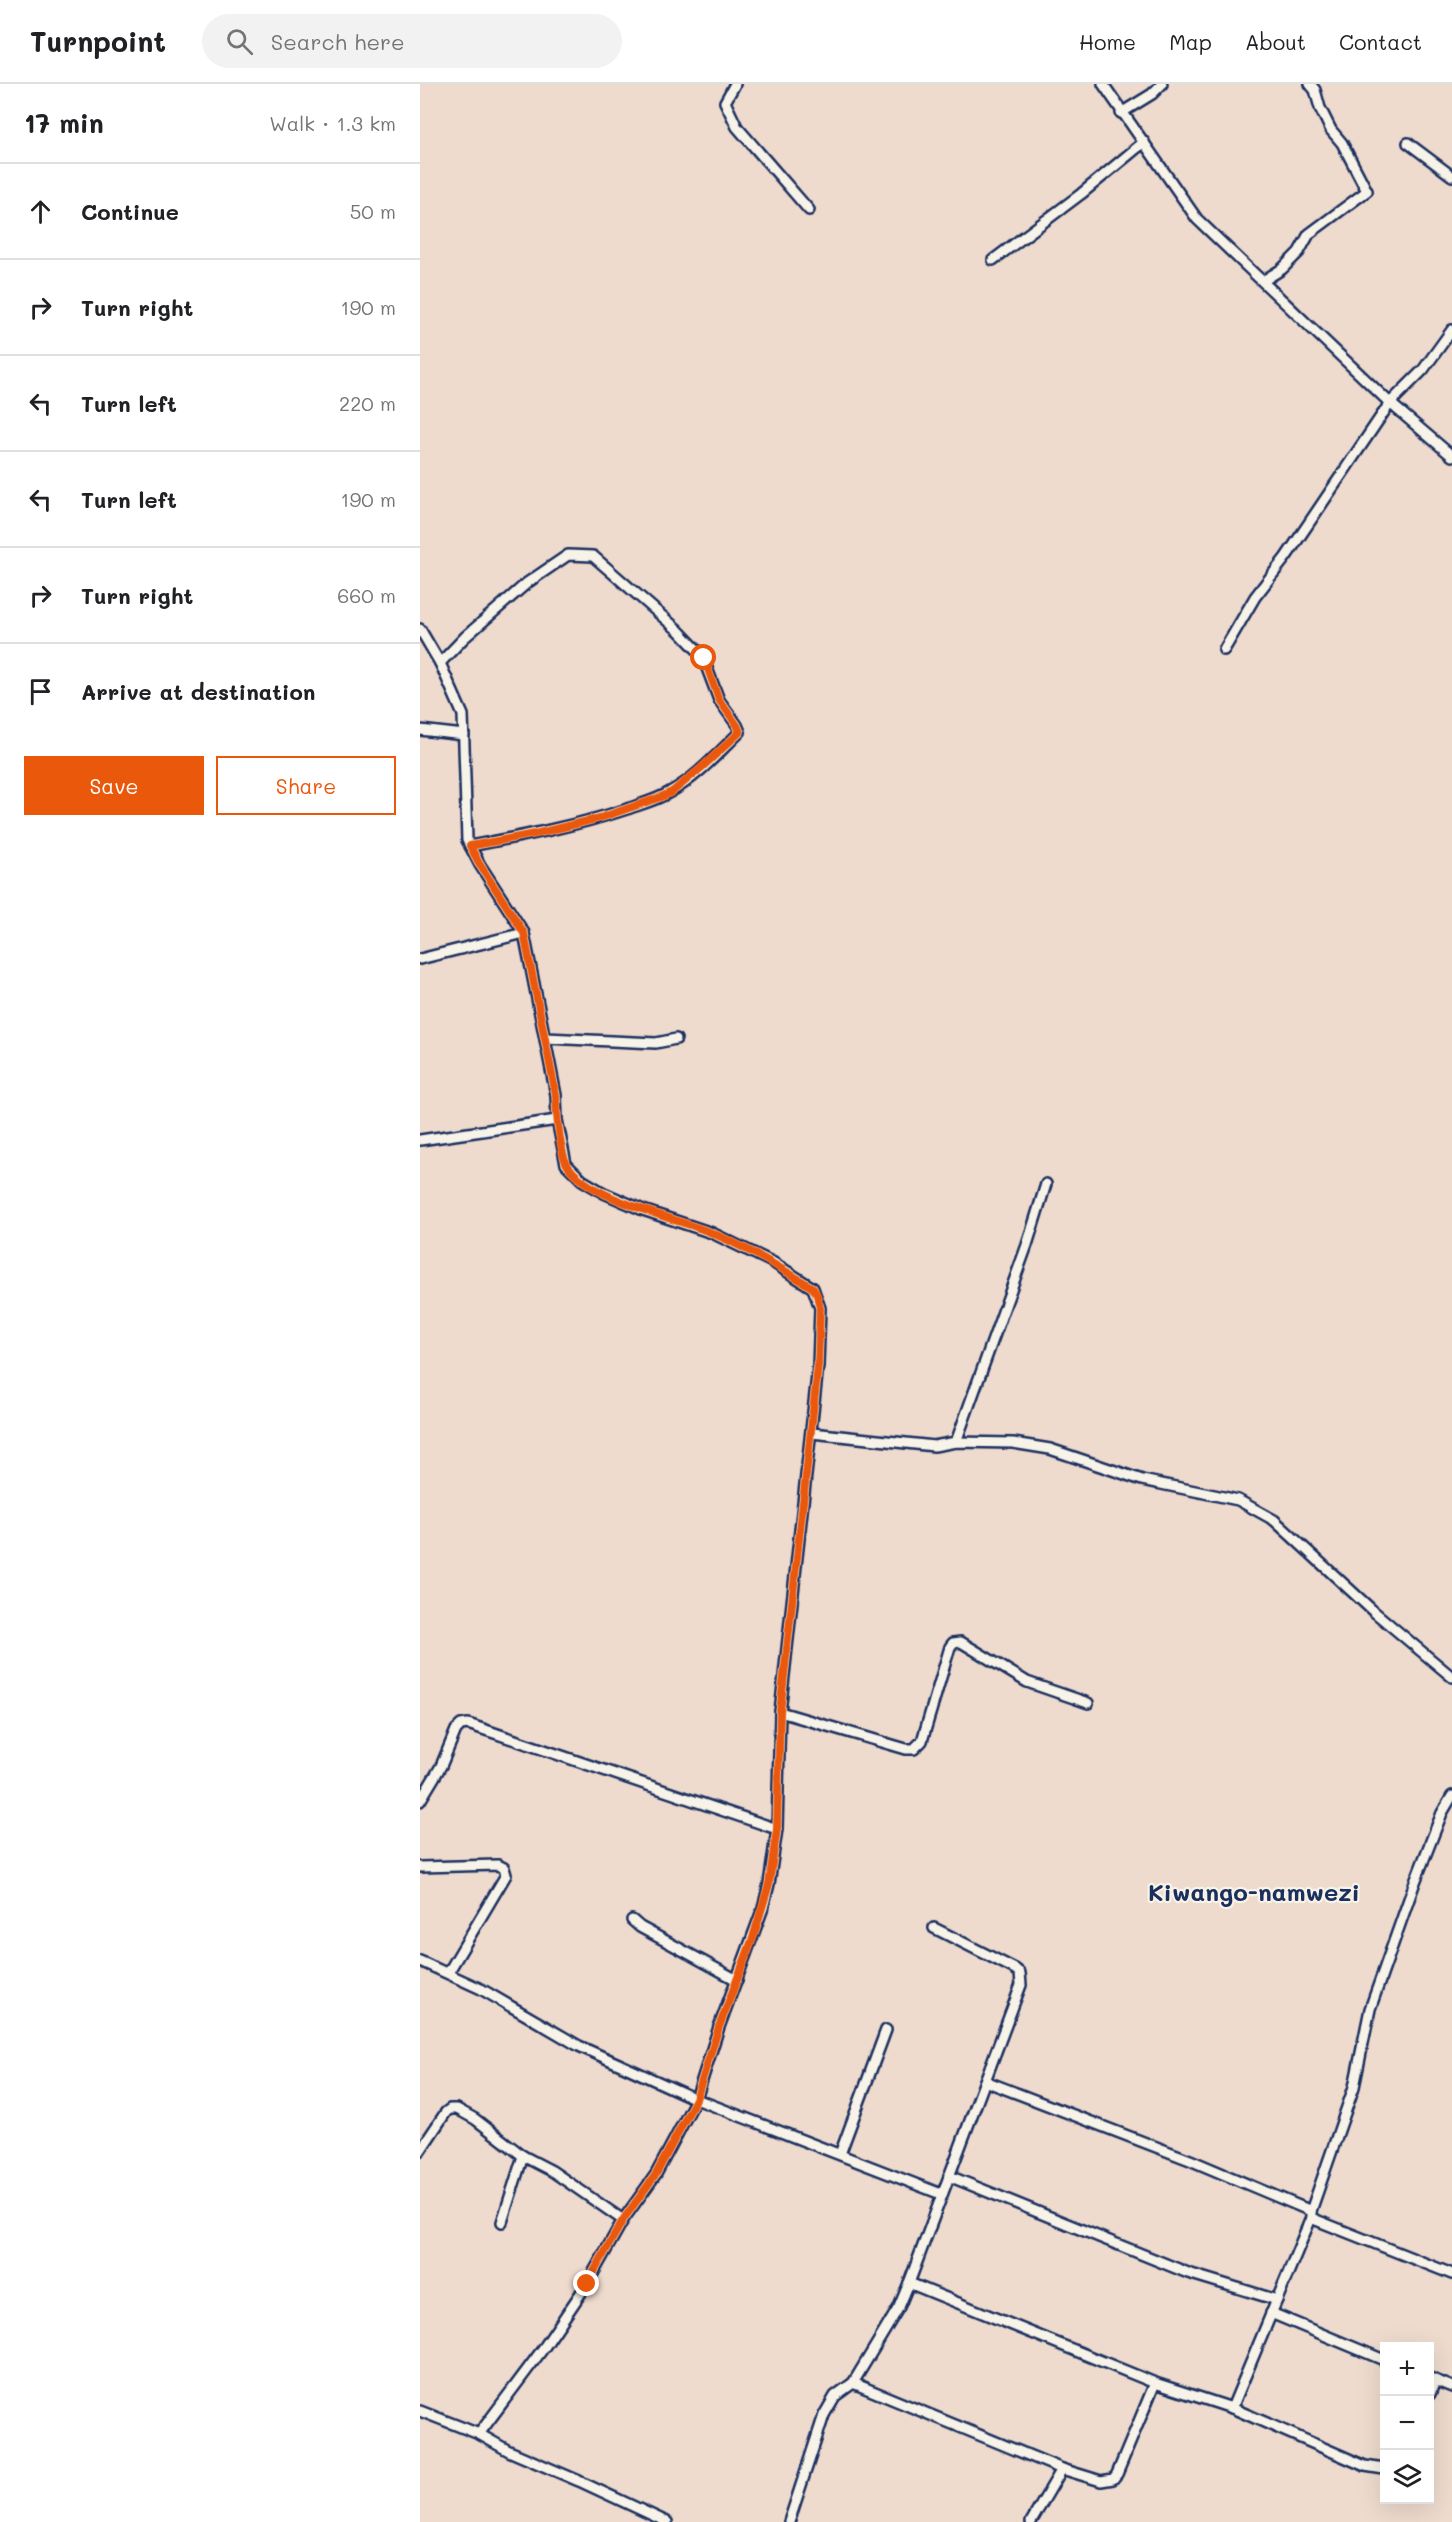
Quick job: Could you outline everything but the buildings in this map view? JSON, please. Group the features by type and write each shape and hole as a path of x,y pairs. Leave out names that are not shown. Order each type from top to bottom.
{"street":[{"path":"735,84 725,102 737,127 809,210"},
{"path":"1103,84 1197,219 1390,403 1452,456"},
{"path":"1121,113 1152,94 1162,84"},
{"path":"1263,281 1282,269 1299,252 1309,234 1367,191 1342,142 1320,108 1315,90 1310,84"},
{"path":"993,260 1081,194 1144,142"},
{"path":"1407,143 1452,176"},
{"path":"1224,650 1255,597 1286,557 1390,403 1424,370 1452,330"},
{"path":"441,663 465,637 527,583 568,555 593,556 678,630 702,655 719,700 740,732 672,792 661,797 600,818 535,834 470,846"},
{"path":"420,629 441,663 463,715 467,840 480,865 524,933 556,1095 557,1120 566,1164 582,1180 604,1193 643,1210 712,1233 774,1263 813,1288 820,1308 812,1433 780,1712 777,1829 763,1908 719,2027 696,2099 656,2174 623,2220 569,2311 479,2434"},
{"path":"420,730 464,735"},
{"path":"420,959 524,933"},
{"path":"545,1038 656,1043 676,1039"},
{"path":"420,1140 557,1120"},
{"path":"956,1442 1027,1245 1046,1184"},
{"path":"812,1433 934,1446 956,1442 1013,1443 1050,1449 1142,1480 1238,1500 1274,1520 1372,1610 1452,1677"},
{"path":"780,1712 906,1749 914,1749 922,1741 950,1647 953,1643 961,1642 1027,1682 1088,1703"},
{"path":"420,1801 441,1766 456,1731 461,1725 468,1724 777,1829"},
{"path":"1232,2408 1311,2214 1354,2087 1370,2009 1415,1882 1442,1814 1452,1796"},
{"path":"420,1867 498,1865 504,1868 506,1875 448,1973"},
{"path":"632,1920 640,1927 737,1980"},
{"path":"789,2522 824,2415 835,2396 853,2383 899,2307 1021,1985 1022,1978 1015,1969 934,1928"},
{"path":"420,1961 481,1989 579,2046 696,2099 941,2194"},
{"path":"840,2154 886,2030"},
{"path":"985,2081 1190,2160 1452,2274"},
{"path":"420,2151 446,2112 453,2108 475,2119 523,2156 552,2171 623,2220"},
{"path":"502,2222 523,2156"},
{"path":"949,2176 1188,2273 1276,2300"},
{"path":"909,2283 1155,2383 1232,2408 1365,2466 1380,2468"},
{"path":"1271,2313 1380,2358"},
{"path":"1434,2380 1452,2387"},
{"path":"853,2383 1062,2469 1101,2481 1113,2479 1118,2474 1155,2383"},
{"path":"420,2411 479,2434 509,2451 667,2522"},
{"path":"1031,2522 1062,2469"}],"district":[{"name":"Kiwango-namwezi","path":"1254,1893"}],"route":[{"path":"587,2284 623,2220 656,2174 696,2099 719,2027 753,1938 769,1884 777,1829 780,1712 812,1433 820,1308 813,1288 774,1263 712,1233 643,1210 604,1193 570,1170 566,1164 557,1120 556,1095 524,933 470,846 535,834 600,818 672,792 740,732 719,700 704,658"}]}
